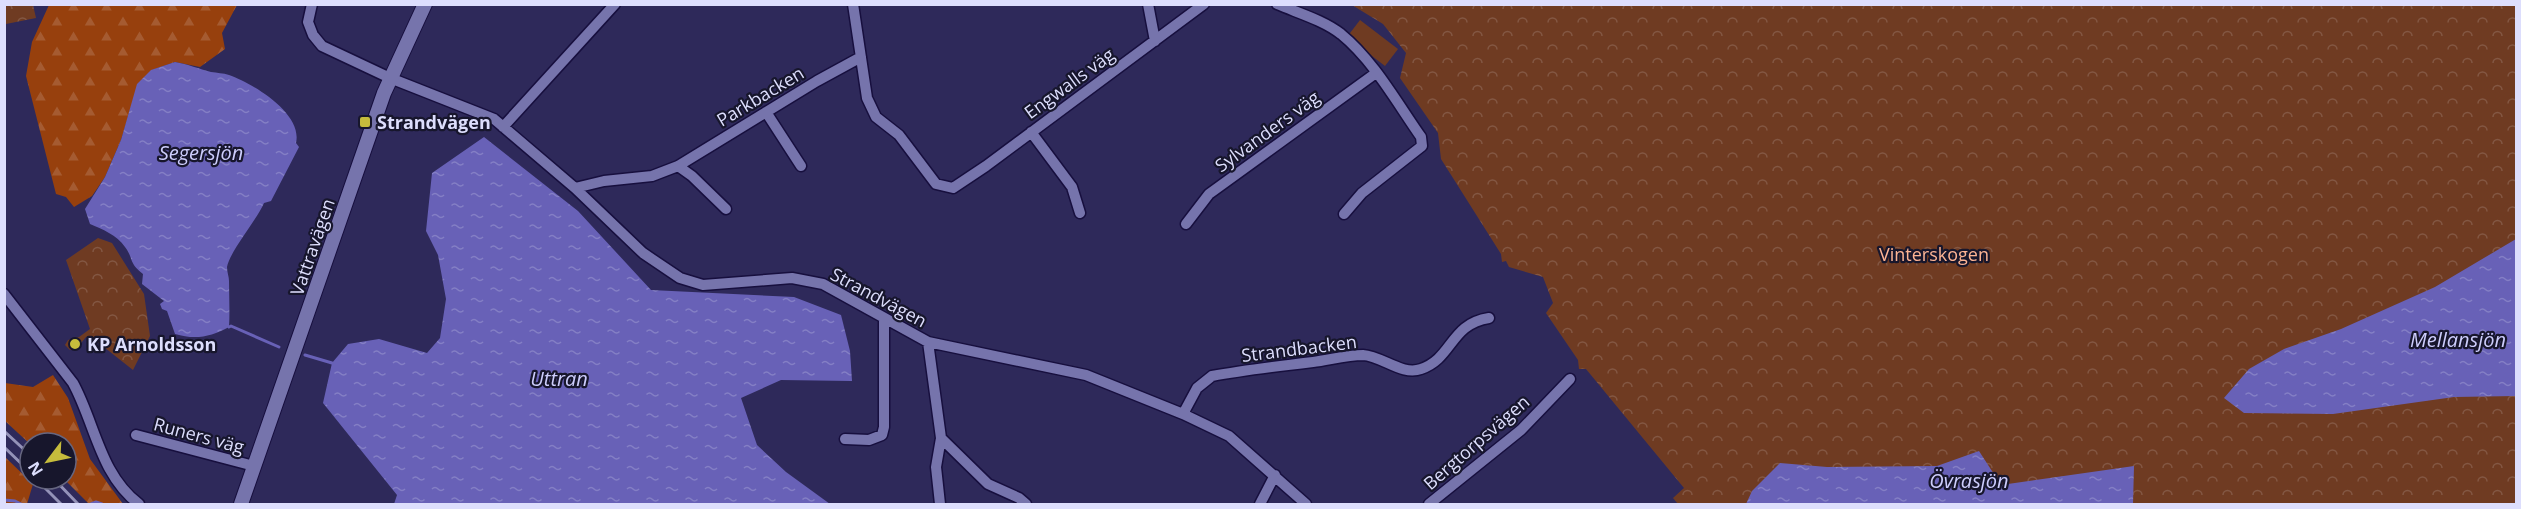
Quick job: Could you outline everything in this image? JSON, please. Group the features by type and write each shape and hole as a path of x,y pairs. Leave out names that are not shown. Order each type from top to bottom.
{"street":[{"name":"Strandvägen","path":"312,4 308,22 313,35 322,46 390,78 494,119 574,188 643,253 680,278 703,285 782,278 823,284 928,342 1086,375 1183,414 1229,436 1306,504"},
{"name":"Vattravägen","path":"240,504 390,78 425,4"},
{"path":"503,127 615,4"},
{"path":"853,4 861,57"},
{"path":"1148,4 1155,41"},
{"name":"Engwalls väg","path":"861,57 867,98 873,112 899,135 936,184 953,188 1204,4"},
{"path":"1277,4 1339,33 1357,49 1421,137 1422,146 1362,193 1344,214"},
{"name":"Parkbacken","path":"574,188 604,180 652,176 678,166 861,57"},
{"name":"Sylvanders väg","path":"1186,224 1209,194 1376,73"},
{"path":"766,112 801,166"},
{"path":"1031,132 1072,187 1080,213"},
{"path":"678,166 698,181 726,209"},
{"path":"4,294 73,383 109,467 121,487 139,504"},
{"path":"845,439 870,440 882,435 884,426 884,318"},
{"name":"Strandbacken","path":"1183,414 1197,388 1212,376 1365,355 1408,370 1419,370 1433,363 1466,325 1475,320 1489,318"},
{"path":"928,342 941,438 936,467 940,504"},
{"name":"Bergtorpsvägen","path":"1429,504 1521,430 1570,379"},
{"name":"Runers väg","path":"136,435 254,466"},
{"path":"941,438 988,484 1026,504"},
{"path":"1260,504 1275,475"}],"green space":[{"path":"4,5 33,5 36,18 6,24"},
{"path":"49,5 237,5 222,33 225,49 200,67 175,62 152,70 138,84 121,140 105,177 92,196 74,207 66,197 56,194 26,76 32,42"},
{"name":"Vinterskogen","path":"1352,5 2516,5 2516,504 1678,504 1673,498 1684,488 1586,369 1579,369 1578,360 1546,313 1553,303 1543,277 1509,267 1506,261 1502,262 1501,254 1441,159 1438,133 1400,78 1406,53 1383,24"},
{"path":"1360,20 1398,49 1385,66 1347,37"},
{"path":"98,238 112,243 144,294 150,336 133,370 90,336 86,337 76,349 70,350 65,345 68,340 79,337 90,329 66,260"},
{"path":"53,375 68,398 90,459 123,504 89,504 76,491 78,491 78,431 18,431 18,433 5,421 5,383 33,387"},
{"path":"5,457 18,470 18,491 31,491 27,504 5,504"}],"water":[{"name":"Segersjön","path":"175,62 229,75 262,92 284,110 292,121 296,132 296,143 299,147 271,201 264,203 229,260 227,267 229,327 203,336 189,337 175,334 167,311 162,309 160,304 164,301 142,284 143,274 133,263 128,251 118,239 90,224 85,209 105,177 121,140 137,84 151,70"},
{"name":"Uttran","path":"484,137 578,211 651,290 794,297 841,315 850,351 852,381 781,380 741,398 757,445 786,472 830,504 394,504 397,495 323,403 332,363 348,344 379,339 427,353 440,338 446,299 438,255 426,231 432,173"},
{"name":"Mellansjön","path":"2516,239 2516,396 2454,397 2333,414 2244,413 2224,398 2249,369 2284,349 2341,329 2435,287"},
{"name":"Övrasjön","path":"1979,451 2001,485 2134,466 2133,504 1746,504 1752,491 1780,463 1827,467 1937,466"}],"waterway":[{"path":"229,327 279,347"},
{"path":"305,355 332,363"},
{"path":"4,500 21,504"},
{"path":"91,504 96,502 102,504"}],"railway":[{"path":"4,431 18,444"},
{"path":"4,447 18,460"},
{"path":"48,491 61,504"},
{"path":"66,491 78,504"}],"place":[{"name":"Strandvägen","path":"365,122"},
{"name":"KP Arnoldsson","path":"75,344"}]}
